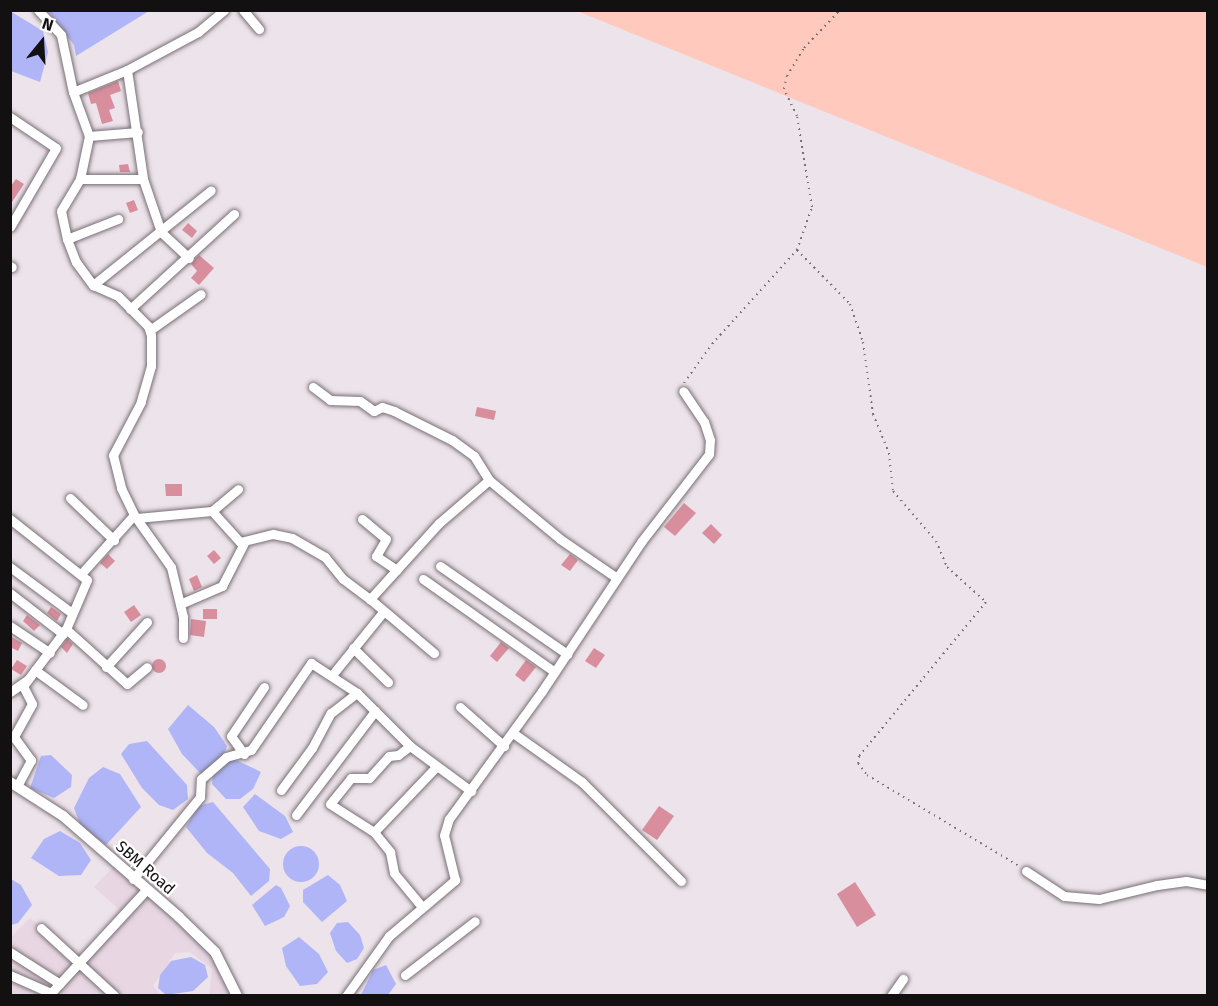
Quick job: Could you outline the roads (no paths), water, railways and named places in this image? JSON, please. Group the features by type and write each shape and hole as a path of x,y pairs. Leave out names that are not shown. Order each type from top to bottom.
{"street":[{"path":"38,10 61,35 73,92 89,136 80,179 61,211 67,239 76,262 93,285 118,296 150,330 154,347 141,402 113,455 121,488 135,516 171,567 180,604 183,638"},
{"path":"73,92 127,70 198,32 224,10"},
{"path":"243,10 259,29"},
{"path":"127,70 138,132 143,179 161,232 189,258"},
{"path":"10,117 56,148 10,227"},
{"path":"89,136 138,132"},
{"path":"80,179 143,179"},
{"path":"93,285 211,190"},
{"path":"130,309 189,258 234,214"},
{"path":"67,239 118,219"},
{"path":"150,330 201,294"},
{"path":"313,387 330,400 360,401 374,411 383,408 452,440 474,456 489,480 560,539 617,578"},
{"path":"346,996 388,936 455,880 444,835 449,819 504,746 617,578 709,453 710,440 704,422 683,391"},
{"path":"370,599 439,523 489,480"},
{"path":"81,574 135,516 212,511 238,489"},
{"path":"70,498 114,540"},
{"path":"212,511 226,530 244,543"},
{"path":"10,519 87,580 86,588 64,632 22,689 32,705 14,737 31,760 14,784"},
{"path":"362,519 386,539 376,556 397,570"},
{"path":"180,604 222,586 244,543 273,534 292,538 325,557 343,579 434,654"},
{"path":"440,566 567,654"},
{"path":"10,567 72,613"},
{"path":"423,579 555,672"},
{"path":"10,593 130,684 147,667"},
{"path":"332,675 383,612"},
{"path":"106,667 147,622"},
{"path":"10,626 50,653"},
{"path":"353,648 388,682"},
{"path":"133,879 200,797 201,779 226,757 244,754 251,750 309,665 332,675 357,693 410,746 471,791"},
{"path":"35,670 83,705"},
{"path":"10,692 27,680"},
{"path":"244,754 233,744 231,736 264,687"},
{"path":"281,790 312,748 331,713 357,693"},
{"path":"460,707 504,746"},
{"path":"296,815 375,711"},
{"path":"513,733 582,782 681,881"},
{"path":"410,746 398,755 389,756 369,778 351,778 330,801 330,805 374,832 390,852 394,873 422,907"},
{"path":"374,832 436,767"},
{"name":"SBM Road","path":"14,784 63,816 215,952 237,996"},
{"path":"1026,871 1064,896 1099,899 1157,885 1186,881 1208,885"},
{"path":"10,975 50,994 81,964 146,890"},
{"path":"405,975 475,921"},
{"path":"41,928 115,996"},
{"path":"10,952 60,984"},
{"path":"891,996 903,979"}],"water":[{"path":"10,11 43,31 48,52 40,82 11,71"},
{"path":"48,11 149,11 76,56 74,45"},
{"path":"188,705 214,727 227,746 222,761 201,774 182,754 168,729"},
{"path":"147,741 187,785 188,799 173,810 159,805 142,788 121,754 129,744"},
{"path":"51,755 72,775 71,787 54,798 30,788 41,756"},
{"path":"230,757 261,772 253,789 240,799 226,799 212,784 213,774"},
{"path":"103,767 120,774 141,807 106,845 81,827 74,808 89,778"},
{"path":"255,794 285,816 293,832 281,839 259,831 243,807"},
{"path":"213,802 270,869 269,881 251,896 233,873 207,853 186,827 198,806"},
{"path":"60,831 80,843 91,860 81,875 59,876 31,858 44,839"},
{"path":"301,846 313,852 319,864 313,876 301,882 289,876 283,864 289,852"},
{"path":"328,875 340,885 347,901 322,922 303,902 303,890"},
{"path":"11,879 21,885 32,905 18,923 11,925"},
{"path":"276,885 281,888 290,906 284,917 265,926 252,905"},
{"path":"348,922 360,935 364,948 357,959 347,963 336,951 330,933 337,923"},
{"path":"299,937 319,954 328,972 317,984 300,986 286,966 282,948"},
{"path":"191,957 205,965 208,977 193,991 166,995 158,988 160,975 171,961"},
{"path":"386,965 396,984 388,995 361,995 373,970"}]}
